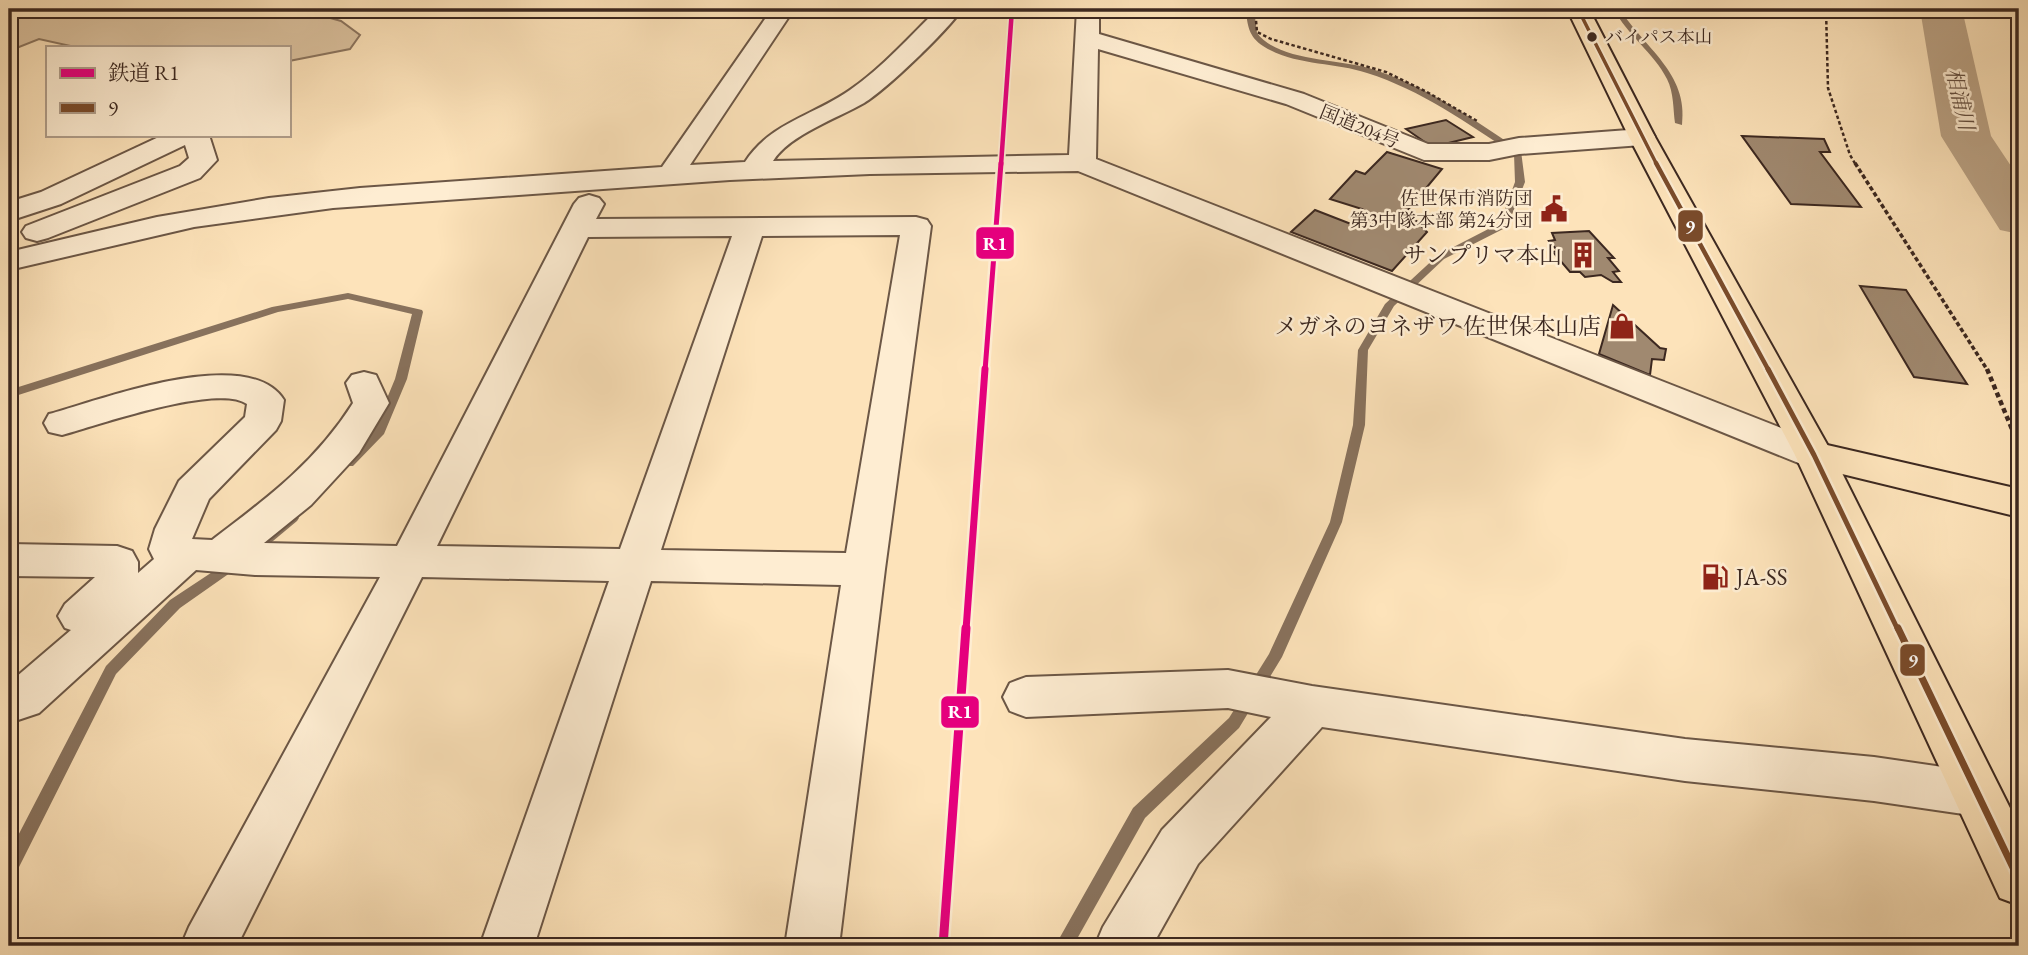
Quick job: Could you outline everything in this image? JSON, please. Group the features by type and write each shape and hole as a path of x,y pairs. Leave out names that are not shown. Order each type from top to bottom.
{"main road":[{"path":"1578,9 1642,137 1814,455 2019,880"},
{"path":"1814,455 2019,503"}],"street":[{"path":"670,175 783,9"},
{"path":"753,171 767,149 794,130 858,96 886,73 951,9"},
{"path":"1083,163 1088,9"},
{"name":"国道204号","path":"1086,38 1295,99 1423,152 1489,152 1519,146 1642,137"},
{"path":"9,212 51,198 173,139 186,136"},
{"path":"9,242 190,172 203,160 196,136"},
{"path":"9,261 151,228 306,202 670,175 960,162 1083,163 1814,455"},
{"path":"208,946 409,562 579,228 599,179"},
{"path":"507,946 750,226"},
{"path":"579,228 916,226 864,569 812,946"},
{"path":"9,704 23,699 222,557 296,495 345,444 371,403 365,383"},
{"path":"62,423 160,397 217,387 246,387 266,400 263,421 193,491 175,529 169,550 222,557 634,567 864,569"},
{"path":"9,560 117,562 117,583 27,663 9,690"},
{"path":"1026,697 1228,689 1312,706 1685,760 1874,779 1977,794"},
{"path":"1122,946 1180,847 1312,706"}],"path":[{"path":"1255,9 1257,32 1280,45 1372,67 1444,100 1519,146"},
{"path":"1826,9 1828,88 1850,155 1992,377 2019,446"}],"shaded area":[{"path":"9,9 298,9 341,21 360,35 350,49 290,61 290,46 70,46 39,39 9,51"}],"building":[{"path":"1446,120 1473,137 1432,147 1406,129"},
{"path":"1742,136 1824,139 1830,152 1820,152 1861,207 1791,204"},
{"path":"1387,152 1442,169 1407,211 1427,232 1392,271 1291,232 1315,210 1351,224 1362,209 1330,199 1356,171 1365,174"},
{"name":"サンプリマ本山","path":"1589,231 1614,258 1608,258 1619,271 1613,272 1621,282 1613,282 1601,275 1585,277 1580,272 1570,272 1553,252 1558,251 1549,241 1555,240 1552,233"},
{"path":"1860,286 1906,290 1967,384 1914,377"},
{"name":"メガネのヨネザワ 佐世保本山店","path":"1613,305 1660,348 1666,349 1664,360 1652,359 1650,375 1599,354"}],"waterway":[{"path":"1064,946 1139,813 1234,723 1275,657 1336,522 1359,425 1363,350 1390,304 1441,257 1504,225 1520,182 1518,153 1464,117 1426,95 1386,77 1354,67 1294,56 1268,46 1253,33 1250,9"},
{"path":"1617,9 1629,28 1659,60 1671,79 1679,123"},
{"name":"相浦川","path":"1941,9 1966,136 2019,218"},
{"path":"9,394 276,309 348,296 418,312 401,379 378,434 349,463"},
{"path":"256,548 293,518"},
{"path":"9,869 111,670 175,604 232,564"}],"rail line":[{"name":"R1","path":"943,946 1012,9"}],"transit line":[{"name":"9","path":"1578,9 1642,137 1814,455 2019,880"}],"place":[{"name":"バイパス本山","path":"1592,37"},
{"name":"佐世保市消防団 第3中隊本部 第24分団","path":"1554,209"},
{"name":"サンプリマ本山","path":"1583,255"},
{"name":"メガネのヨネザワ 佐世保本山店","path":"1622,326"},
{"name":"JA-SS","path":"1715,577"}]}
